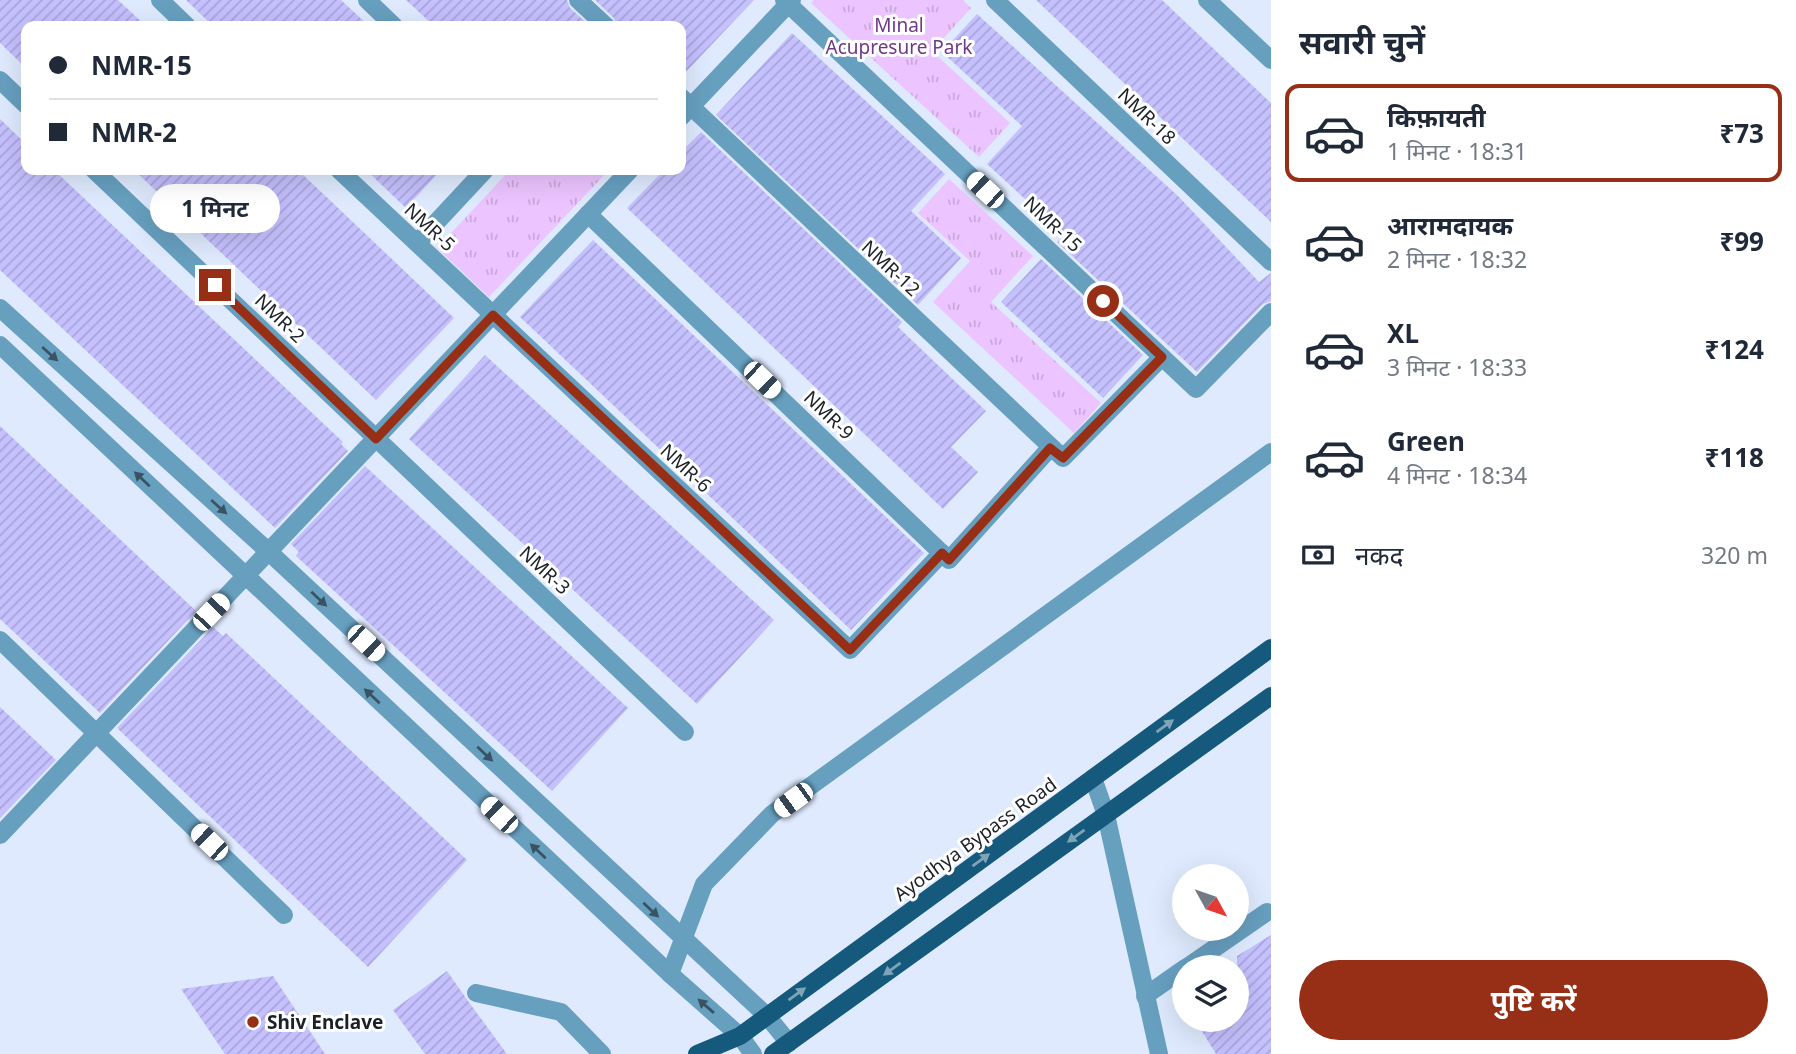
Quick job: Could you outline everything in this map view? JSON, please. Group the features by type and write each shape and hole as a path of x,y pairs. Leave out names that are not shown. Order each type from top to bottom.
{"main road":[{"name":"Ayodhya Bypass Road","path":"697,1054 740,1036 1271,648"},
{"path":"773,1054 1271,696"}],"street":[{"path":"160,0 182,21"},
{"path":"367,0 389,21"},
{"path":"578,0 601,21"},
{"name":"NMR-18","path":"995,0 1271,262"},
{"path":"1207,0 1271,60"},
{"path":"686,105 788,1"},
{"name":"NMR-15","path":"788,1 1196,390 1271,312"},
{"path":"0,80 21,100"},
{"name":"NMR-12","path":"686,109 1057,453"},
{"name":"NMR-2","path":"99,175 376,439"},
{"name":"NMR-5","path":"344,175 493,315"},
{"path":"416,243 480,175"},
{"path":"0,835 625,175"},
{"name":"NMR-9","path":"588,214 946,556"},
{"path":"0,308 269,552 767,1016 789,1043"},
{"name":"NMR-6","path":"493,315 850,650 946,556"},
{"path":"0,345 670,974 740,1036 753,1054"},
{"path":"946,556 1162,357"},
{"name":"NMR-3","path":"376,439 685,732"},
{"path":"670,974 704,884 772,814 1271,452"},
{"path":"0,640 284,915"},
{"path":"1093,778 1106,816 1159,1054"},
{"path":"1204,955 1267,912"},
{"path":"1145,996 1172,977"},
{"path":"476,993 561,1012 602,1054"}],"green space":[{"name":"Minal Acupresure Park","path":"814,0 963,0 971,8 932,51 1010,123 979,157 811,3"},
{"path":"505,175 604,175 489,297 437,248"},
{"path":"949,179 1033,256 991,302 1101,403 1074,433 933,302 970,261 918,213"}],"building":[{"path":"0,0 118,0 141,21 21,21 21,63 0,43"},
{"path":"186,0 341,0 364,21 208,21"},
{"path":"406,0 567,0 570,8 584,21 429,21"},
{"path":"595,0 754,0 686,72 686,21 615,21"},
{"path":"1036,0 1162,0 1271,103 1271,222"},
{"path":"977,14 1178,196 1259,282 1271,273 1271,301 1263,304 1197,372 1057,242 1064,235 987,164 1022,126 942,52"},
{"path":"792,33 945,174 911,211 961,258 918,305 716,115"},
{"path":"0,119 21,139 21,175 59,175 343,442 341,444 348,451 275,528 0,270"},
{"path":"701,132 902,322 898,327 986,411 951,447 978,472 943,509 627,208 659,175 686,175 686,147"},
{"path":"139,175 303,175 454,318 376,400"},
{"path":"371,175 436,175 406,208"},
{"path":"593,240 924,553 851,630 520,317"},
{"path":"1041,259 1143,355 1103,398 1001,302"},
{"path":"485,355 774,620 697,704 409,439"},
{"path":"0,426 196,611 100,713 0,619"},
{"path":"365,466 628,708 552,791 296,556 299,552 291,544"},
{"path":"213,627 223,636 226,633 467,860 368,967 117,728"},
{"path":"0,707 56,760 0,818"},
{"path":"1271,935 1271,1054 1216,1054 1202,1032 1249,1032 1249,955 1239,955"},
{"path":"447,971 507,1054 425,1054 393,1010"},
{"name":"Shiv Enclave","path":"273,976 325,1054 225,1054 181,989"}],"place":[{"name":"Shiv Enclave","path":"253,1022"}],"route":[{"path":"215,285 376,439 493,315 850,650 942,553 949,560 1050,448 1063,458 1162,357 1103,301"}]}
